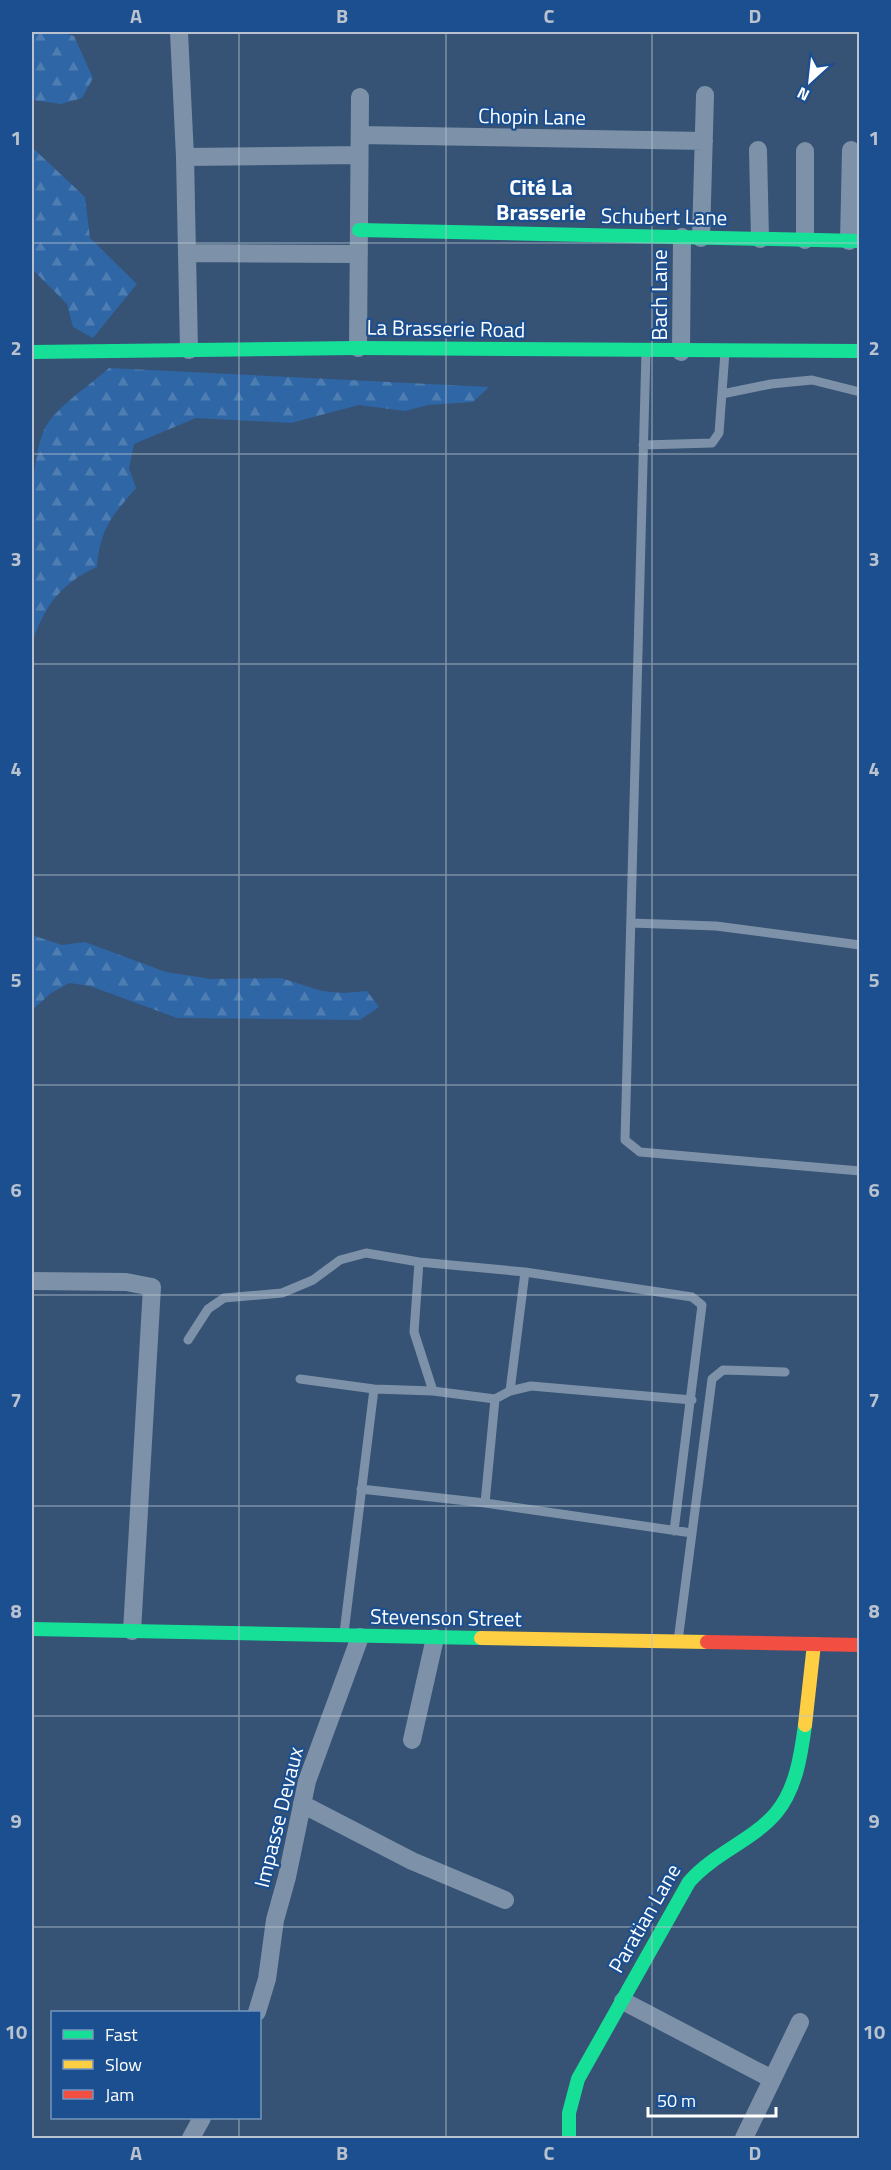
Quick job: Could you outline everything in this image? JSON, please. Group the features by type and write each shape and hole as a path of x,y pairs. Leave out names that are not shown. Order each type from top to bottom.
{"street":[{"path":"179,32 185,157 189,350"},
{"path":"701,238 705,95"},
{"path":"358,348 360,97"},
{"name":"Chopin Lane","path":"360,135 704,141"},
{"path":"759,150 760,239"},
{"path":"851,150 854,241"},
{"path":"805,151 805,240"},
{"path":"185,157 359,155"},
{"name":"Schubert Lane","path":"359,230 854,241"},
{"name":"Bach Lane","path":"681,352 682,237"},
{"path":"187,253 358,254"},
{"name":"La Brasserie Road","path":"32,352 358,348 681,352 860,351"},
{"path":"32,1281 126,1282 152,1287 132,1632"},
{"name":"Stevenson Street","path":"32,1629 352,1637 860,1645"},
{"name":"Impasse Devaux","path":"258,2011 267,1979 275,1920 302,1804 352,1637"},
{"path":"412,1740 435,1638"},
{"name":"Paratian Lane","path":"569,2139 569,2113 578,2079 689,1882 701,1865 763,1824 777,1812 790,1790 798,1770 814,1644"},
{"path":"302,1804 412,1861 505,1900"},
{"path":"623,2001 772,2079"},
{"path":"744,2139 800,2022"},
{"path":"191,2139 201,2119"}],"lane":[{"path":"646,351 625,1140 640,1152 860,1171"},
{"path":"643,445 712,443 718,433 725,352"},
{"path":"722,394 771,384 812,380 860,392"},
{"path":"631,923 716,926 860,945"},
{"path":"188,1340 208,1309 224,1298 282,1293 313,1280 340,1260 366,1253 419,1262 525,1272 692,1297 702,1305 674,1531"},
{"path":"419,1262 414,1332 433,1391"},
{"path":"510,1391 525,1272"},
{"path":"678,1642 712,1379 723,1370 785,1372"},
{"path":"300,1379 374,1389 433,1391 495,1399 510,1391 531,1386 692,1400"},
{"path":"352,1637 361,1489 374,1389"},
{"path":"486,1503 495,1399"},
{"path":"361,1489 486,1503 692,1533"}],"green space":[{"path":"32,32 61,32 74,36 93,78 82,98 61,104 32,100"},
{"path":"35,150 85,197 90,238 137,284 93,338 73,327 67,304 32,269 32,151"},
{"path":"109,368 489,387 473,402 428,405 405,411 359,405 291,423 196,418 134,444 129,468 136,488 120,507 104,533 97,567 73,581 48,607 32,643 30,526 32,493 41,437 56,413"},
{"path":"32,935 62,945 85,942 166,972 211,979 281,978 322,991 344,993 367,991 379,1007 360,1020 177,1018 90,986 69,983 50,994 32,1010"}],"traffic: fast":[{"path":"359,230 860,241"},
{"path":"32,352 358,348 860,351"},
{"path":"32,1629 481,1638"},
{"path":"569,2138 569,2113 578,2079 689,1882 710,1863 756,1832 783,1804 793,1783 805,1725"}],"traffic: slow":[{"path":"481,1638 707,1642"},
{"path":"805,1725 814,1644"}],"traffic: jam":[{"path":"707,1642 860,1645"}],"district":[{"name":"Cité La Brasserie","path":"541,200"}]}
